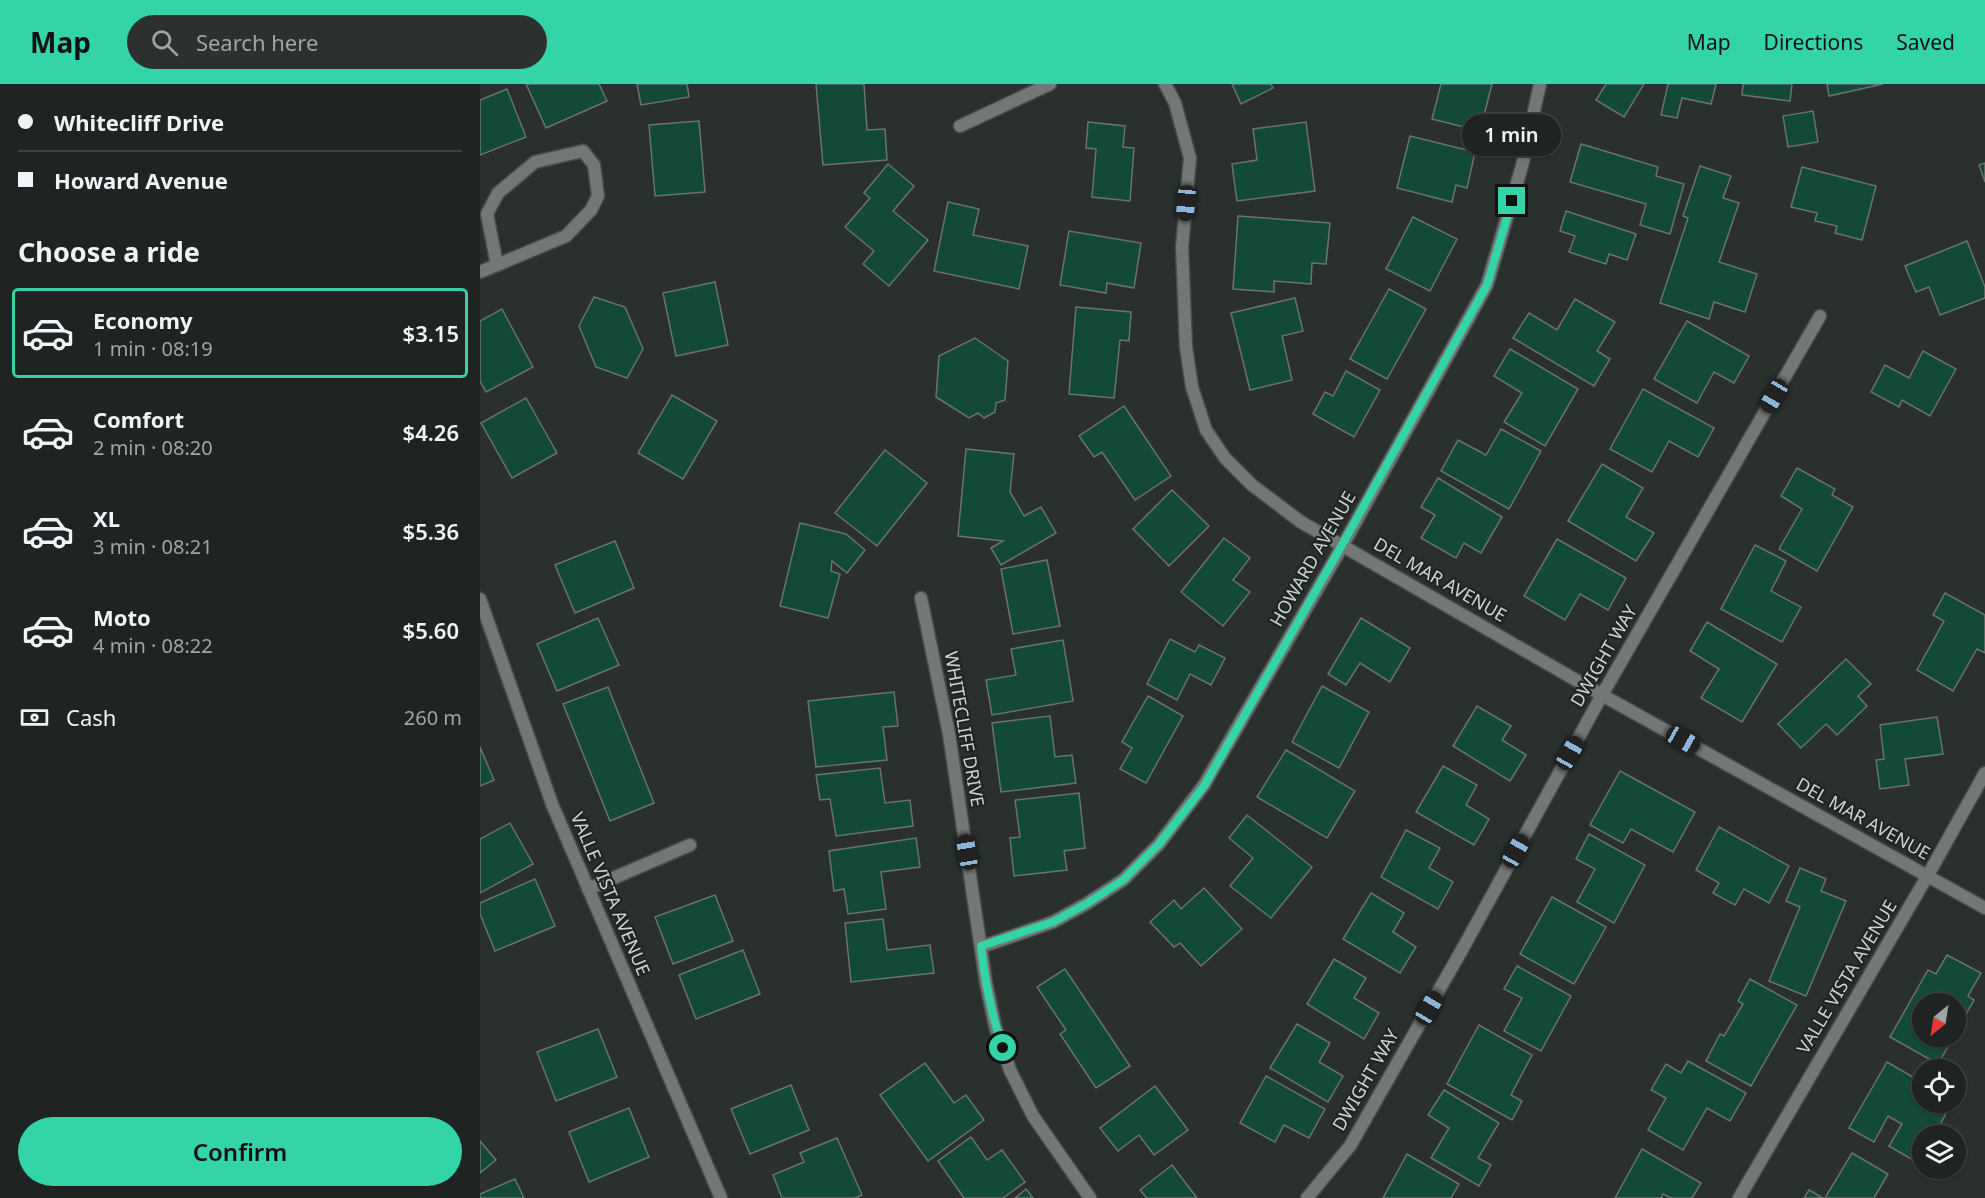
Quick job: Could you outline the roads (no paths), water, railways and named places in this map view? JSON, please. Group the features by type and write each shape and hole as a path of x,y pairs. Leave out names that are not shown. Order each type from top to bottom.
{"street":[{"path":"960,126 1050,84"},
{"name":"DEL MAR AVENUE","path":"1165,84 1175,103 1190,158 1182,247 1186,347 1192,387 1206,430 1225,458 1252,485 1301,522 1602,695 1985,908"},
{"name":"HOWARD AVENUE","path":"981,946 1053,922 1123,880 1159,844 1204,786 1487,285 1522,166 1540,84"},
{"path":"480,272 497,265 566,236 591,210 598,196 594,165 583,151 535,162 498,193 487,214 497,265"},
{"name":"DWIGHT WAY","path":"1307,1198 1350,1146 1602,695 1820,316"},
{"name":"WHITECLIFF DRIVE","path":"921,598 949,734 986,983 995,1026 1010,1070 1033,1116 1090,1198"},
{"name":"VALLE VISTA AVENUE","path":"480,599 552,804 721,1198"},
{"name":"VALLE VISTA AVENUE","path":"1739,1198 1985,773"},
{"path":"588,889 690,845"}]}
